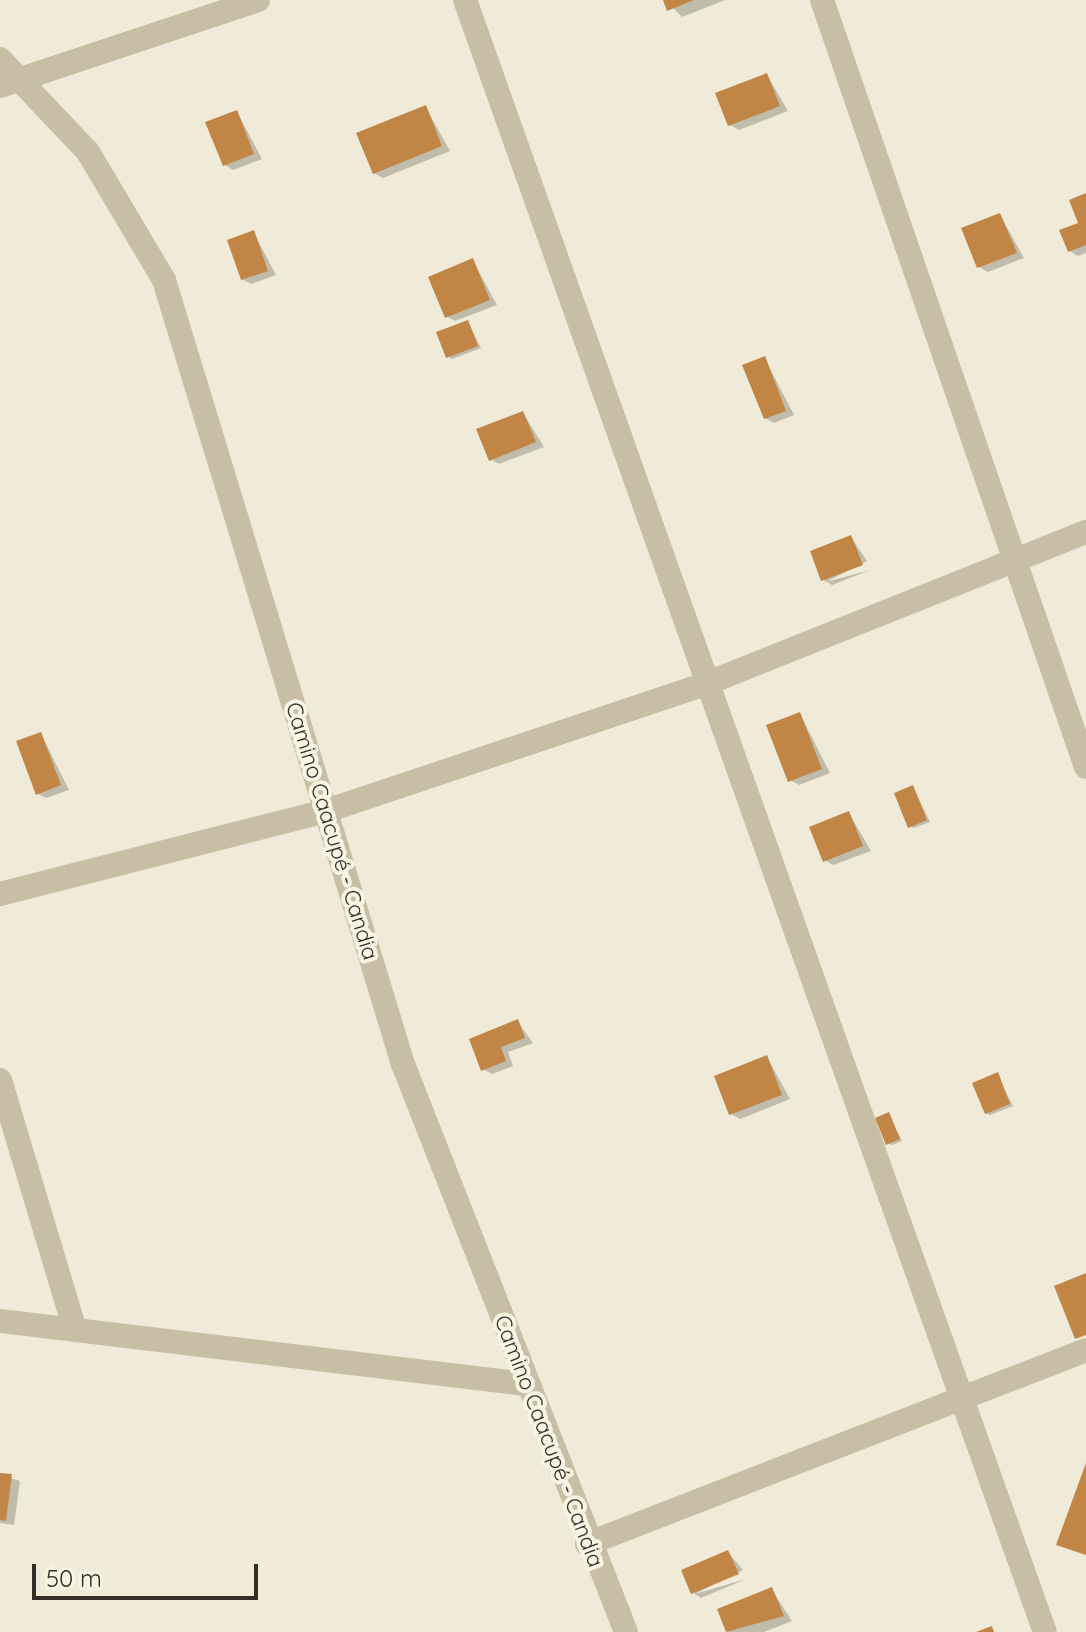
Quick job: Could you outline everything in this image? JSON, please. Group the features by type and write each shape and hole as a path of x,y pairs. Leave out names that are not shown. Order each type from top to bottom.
{"street":[{"path":"0,86 258,0"},
{"path":"465,0 1045,1632"},
{"path":"822,0 1012,560 1086,767"},
{"name":"Camino Caacupé - Candia","path":"0,59 26,79 88,152 164,280 403,1064 587,1544 626,1632"},
{"path":"0,894 326,811 708,683 1086,532"},
{"path":"0,1080 74,1326"},
{"path":"0,1321 74,1326 526,1384"},
{"path":"587,1544 962,1395 1086,1350"}],"building":[{"path":"663,0 694,0 667,11"},
{"path":"767,73 780,106 728,126 715,93"},
{"path":"426,105 442,146 373,174 356,133"},
{"path":"237,110 254,154 223,166 205,122"},
{"path":"1086,193 1086,245 1068,252 1059,230 1078,223 1069,200"},
{"path":"1000,213 1017,253 977,268 961,228"},
{"path":"254,230 268,271 241,280 227,240"},
{"path":"473,258 490,300 445,318 428,277"},
{"path":"468,320 478,346 446,358 436,332"},
{"path":"765,356 786,411 764,419 742,365"},
{"path":"523,411 536,442 489,461 476,429"},
{"path":"851,535 863,565 821,581 810,551"},
{"path":"800,712 822,769 788,782 766,725"},
{"path":"41,732 61,785 36,795 16,741"},
{"path":"913,785 927,820 908,828 894,793"},
{"path":"849,811 863,846 823,862 809,827"},
{"path":"518,1019 525,1038 501,1047 506,1061 481,1071 469,1039"},
{"path":"767,1055 782,1095 729,1115 714,1076"},
{"path":"998,1072 1010,1104 985,1114 972,1083"},
{"path":"889,1112 900,1139 886,1145 875,1118"},
{"path":"1086,1273 1086,1335 1075,1339 1054,1286"},
{"path":"1086,1463 1086,1555 1056,1545"},
{"path":"0,1473 12,1474 6,1521 0,1520"},
{"path":"728,1550 739,1574 691,1594 681,1570"},
{"path":"772,1587 784,1616 726,1632 717,1609"},
{"path":"992,1626 994,1632 976,1632"}]}
